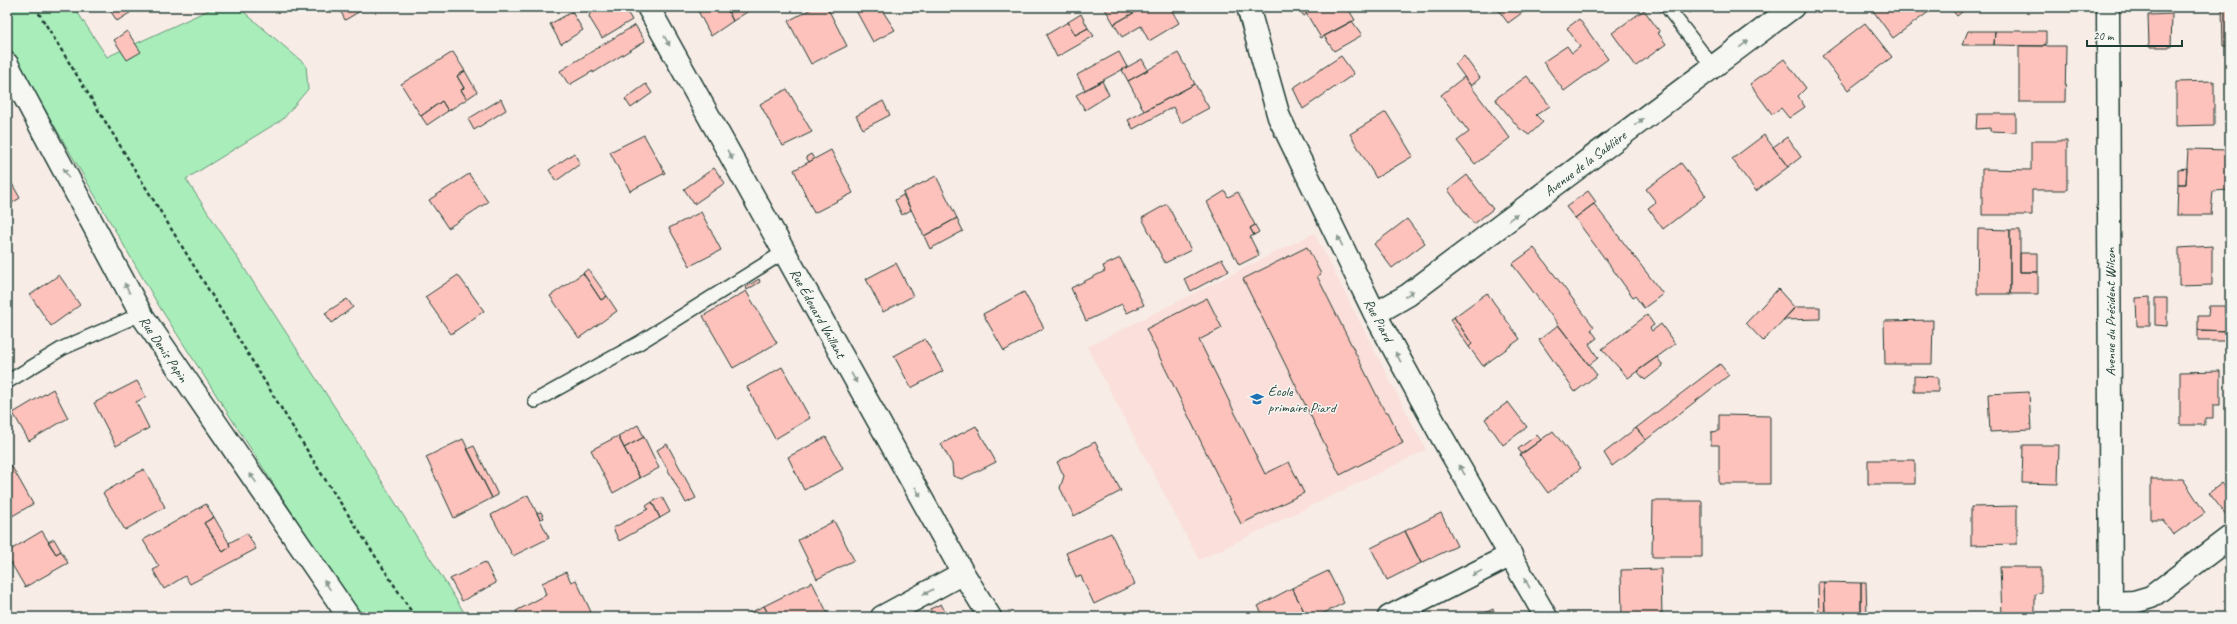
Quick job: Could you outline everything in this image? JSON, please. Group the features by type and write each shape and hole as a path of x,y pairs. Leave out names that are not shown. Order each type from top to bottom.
{"street":[{"name":"Rue Édouard Vaillant","path":"648,7 963,574 990,617"},
{"name":"Rue Piard","path":"1248,7 1279,117 1375,314 1442,436 1512,555 1546,617"},
{"name":"Avenue de la Sablière","path":"1375,314 1408,295 1793,7"},
{"name":"Avenue du Président Wilson","path":"2108,7 2111,610"},
{"name":"Rue Denis Papin","path":"7,64 141,314 349,617"},
{"path":"2111,610 2151,598 2230,537"},
{"path":"1389,617 1512,555"},
{"path":"882,617 963,574"}],"lane":[{"path":"1667,7 1714,67"},
{"path":"535,401 639,342 784,252"},
{"path":"7,382 63,348 141,314"}],"path":[{"path":"35,7 320,473 415,617"}],"shaded area":[{"name":"École primaire Piard","path":"1314,233 1426,450 1199,560 1087,347"}],"green space":[{"path":"7,7 74,7 107,57 215,7 238,7 306,65 308,89 283,119 186,179 349,429 467,617 359,617 159,306 7,44"}],"building":[{"path":"108,7 139,7 117,21"},
{"path":"139,7 148,7 141,12"},
{"path":"367,7 345,20 339,8"},
{"path":"607,7 610,11 616,7 624,7 632,20 602,38 589,17 591,10"},
{"path":"696,7 726,7 733,21 711,36"},
{"path":"726,7 744,7 747,12 733,21"},
{"path":"815,7 827,7 847,46 811,64 788,21"},
{"path":"854,7 880,7 895,30 873,42"},
{"path":"1104,7 1144,7 1114,24"},
{"path":"1144,7 1170,7 1179,23 1149,41 1141,26 1122,37 1114,24"},
{"path":"1298,7 1347,7 1355,20 1321,38 1303,8 1300,11"},
{"path":"1496,7 1530,7 1508,23"},
{"path":"1685,7 1698,7 1689,13"},
{"path":"1950,7 1968,7 1957,16"},
{"path":"2222,7 2230,7 2230,46 2223,46"},
{"path":"1303,8 1307,14 1304,16 1300,11"},
{"path":"1871,8 1934,8 1893,38"},
{"path":"1644,10 1660,32 1658,33 1666,44 1636,66 1612,33"},
{"path":"572,12 583,30 561,44 550,24"},
{"path":"1081,14 1088,28 1075,35 1068,22"},
{"path":"2172,14 2171,47 2149,47 2148,15"},
{"path":"1579,19 1608,59 1564,91 1543,62 1567,46 1572,53 1580,47 1567,28"},
{"path":"1352,21 1362,35 1334,51 1324,36"},
{"path":"1068,22 1075,35 1088,28 1094,36 1057,57 1046,35"},
{"path":"1865,23 1892,57 1848,90 1822,56"},
{"path":"635,25 645,41 593,73 593,71 569,85 560,71"},
{"path":"127,31 141,52 127,60 114,40"},
{"path":"1968,31 1995,31 1994,45 1962,45"},
{"path":"1995,31 2046,31 2046,46 1994,45"},
{"path":"2019,46 2066,46 2065,102 2019,102"},
{"path":"453,52 465,71 457,76 464,88 461,90 467,99 448,111 442,101 421,116 401,84"},
{"path":"1119,52 1127,67 1085,90 1077,75"},
{"path":"1178,53 1195,84 1144,111 1128,81"},
{"path":"1341,56 1354,74 1303,109 1293,88"},
{"path":"1464,56 1480,78 1471,86 1455,64"},
{"path":"1142,59 1148,70 1128,81 1122,70"},
{"path":"1784,59 1806,88 1798,96 1805,107 1789,118 1781,108 1772,114 1750,84"},
{"path":"465,71 477,92 467,99 461,90 464,88 457,76"},
{"path":"1527,76 1550,106 1536,115 1543,122 1529,135 1519,128 1495,99"},
{"path":"1464,77 1510,138 1475,164 1457,141 1469,132 1441,95"},
{"path":"1102,81 1109,95 1085,110 1076,95"},
{"path":"2214,81 2214,125 2176,126 2176,82"},
{"path":"646,84 652,93 631,108 625,99"},
{"path":"1195,84 1209,108 1181,123 1173,107 1133,129 1128,120"},
{"path":"787,89 812,132 783,146 760,104"},
{"path":"501,99 506,110 474,130 468,119"},
{"path":"442,101 448,111 427,125 421,116"},
{"path":"883,101 890,115 863,129 856,116"},
{"path":"1386,112 1413,156 1376,178 1350,134"},
{"path":"1977,114 2016,114 2016,132 1990,131 1990,128 1976,129"},
{"path":"644,135 665,173 630,191 610,152"},
{"path":"1764,135 1788,167 1756,191 1732,159"},
{"path":"1787,137 1801,157 1788,167 1773,147"},
{"path":"2031,141 2067,141 2067,190 2032,190 2032,215 1982,215 1982,169 2031,170"},
{"path":"2188,149 2230,150 2230,190 2213,191 2211,215 2177,215 2178,184 2186,184"},
{"path":"831,150 853,193 814,213 794,170"},
{"path":"574,153 580,164 556,181 549,170"},
{"path":"811,154 814,159 809,162 806,157"},
{"path":"1681,163 1706,196 1663,229 1648,208 1656,202 1646,189"},
{"path":"714,168 725,183 694,204 684,189"},
{"path":"2187,168 2186,184 2178,184 2178,169"},
{"path":"469,174 488,202 448,228 429,200"},
{"path":"7,175 20,198 7,206"},
{"path":"1467,175 1493,209 1474,224 1448,190"},
{"path":"936,176 957,218 924,236 903,193"},
{"path":"1225,191 1228,197 1238,192 1255,225 1250,228 1254,235 1250,237 1259,255 1239,265 1207,202"},
{"path":"1588,191 1596,202 1575,218 1566,207"},
{"path":"903,195 911,210 902,215 895,200"},
{"path":"1167,204 1191,250 1165,263 1142,218"},
{"path":"1594,204 1663,294 1644,308 1635,296 1633,297 1575,218"},
{"path":"701,212 721,250 690,266 669,228"},
{"path":"957,218 963,231 930,249 924,236"},
{"path":"1407,219 1425,243 1392,268 1374,244"},
{"path":"1255,225 1259,232 1254,235 1250,228"},
{"path":"1978,229 2010,230 2010,294 1977,294"},
{"path":"2010,230 2020,230 2020,272 2038,272 2038,294 2010,294"},
{"path":"2212,246 2212,285 2179,286 2179,248"},
{"path":"1307,247 1321,274 1317,276 1385,412 1388,412 1403,443 1340,475 1243,279"},
{"path":"1534,248 1594,327 1591,330 1597,338 1589,344 1598,358 1589,365 1512,264"},
{"path":"2020,253 2038,253 2038,272 2020,272"},
{"path":"1120,258 1144,305 1127,313 1122,304 1086,321 1071,288 1105,271 1103,266"},
{"path":"1222,259 1229,271 1191,291 1184,279"},
{"path":"896,263 913,296 883,312 866,279"},
{"path":"588,269 607,296 601,300 583,273"},
{"path":"583,273 601,300 607,296 617,311 579,338 550,296"},
{"path":"59,275 80,305 51,326 30,295"},
{"path":"458,275 484,311 451,334 425,297"},
{"path":"759,279 760,282 747,290 746,287"},
{"path":"1778,289 1795,308 1763,341 1746,323"},
{"path":"746,291 777,343 733,368 703,316"},
{"path":"1024,292 1044,328 1004,351 983,314"},
{"path":"1487,293 1520,339 1483,366 1469,347 1472,344 1454,317"},
{"path":"2150,297 2150,326 2137,326 2136,298"},
{"path":"1207,298 1222,328 1199,340 1265,474 1289,462 1304,493 1241,524 1146,329"},
{"path":"2155,298 2167,298 2167,326 2155,325"},
{"path":"347,299 353,307 332,323 325,313"},
{"path":"2209,306 2225,306 2225,316 2230,315 2230,331 2198,330 2198,316 2208,316"},
{"path":"1795,307 1820,307 1820,319 1783,320"},
{"path":"1647,315 1654,325 1650,328 1652,331 1661,324 1675,344 1628,378 1602,349"},
{"path":"1454,317 1472,344 1469,347 1450,320"},
{"path":"1933,320 1932,364 1885,364 1884,321"},
{"path":"1558,325 1597,375 1575,392 1539,340"},
{"path":"2198,330 2230,331 2230,341 2198,341"},
{"path":"925,339 943,371 911,388 894,356"},
{"path":"1657,357 1663,366 1645,380 1637,371"},
{"path":"1720,364 1729,375 1646,440 1636,428"},
{"path":"782,367 810,418 775,439 747,387"},
{"path":"2220,371 2220,405 2213,405 2213,418 2205,418 2205,425 2180,425 2180,372"},
{"path":"1914,376 1938,377 1938,392 1914,392"},
{"path":"137,381 146,397 136,402 149,428 116,446 94,403"},
{"path":"53,389 68,418 29,441 13,413"},
{"path":"2029,392 2031,430 1990,432 1988,394"},
{"path":"1508,402 1527,427 1503,445 1485,419"},
{"path":"1719,415 1770,416 1770,484 1719,484 1719,445 1711,445 1711,432 1719,431"},
{"path":"638,425 644,437 624,448 618,436"},
{"path":"976,426 996,462 962,479 953,476 952,464 941,444"},
{"path":"1636,428 1646,440 1612,466 1604,453"},
{"path":"1553,431 1581,468 1548,493 1520,455"},
{"path":"1537,435 1541,440 1522,454 1518,449"},
{"path":"618,436 640,478 613,493 591,450"},
{"path":"644,437 659,468 640,478 624,448"},
{"path":"826,437 843,469 804,490 788,457"},
{"path":"463,439 492,498 454,518 426,457"},
{"path":"1095,442 1121,491 1074,516 1060,488 1064,476 1057,462"},
{"path":"667,444 696,498 686,503 657,450"},
{"path":"2023,445 2059,445 2058,484 2022,483"},
{"path":"474,446 498,495 492,498 467,449"},
{"path":"1868,460 1915,460 1915,484 1868,484"},
{"path":"11,465 33,504 7,519 7,467"},
{"path":"144,469 165,507 125,530 103,493"},
{"path":"2151,479 2183,479 2205,513 2173,535 2163,520 2151,520"},
{"path":"2222,483 2230,494 2230,514 2227,516 2209,493"},
{"path":"528,495 549,538 513,556 491,515"},
{"path":"662,497 670,512 660,518 652,502"},
{"path":"1653,501 1702,501 1702,557 1652,557"},
{"path":"652,502 660,518 619,541 613,528 648,509 646,506"},
{"path":"206,504 214,517 204,523 223,552 230,547 229,543 247,533 256,549 190,584 185,576 164,589 153,570 159,567 143,540"},
{"path":"2017,506 2017,544 1971,545 1971,507"},
{"path":"541,512 544,518 540,519 537,513"},
{"path":"1441,513 1457,546 1421,563 1405,531"},
{"path":"214,517 229,543 230,547 223,552 204,523"},
{"path":"834,521 854,560 817,579 798,540"},
{"path":"42,531 56,554 61,551 68,563 25,587 7,556 7,552"},
{"path":"1405,531 1421,563 1387,580 1371,548"},
{"path":"1111,533 1135,584 1094,604 1081,576 1076,577 1066,553"},
{"path":"54,539 61,551 56,554 48,542"},
{"path":"485,562 496,583 462,601 450,579"},
{"path":"2000,567 2041,567 2041,592 2035,594 2035,614 2002,615"},
{"path":"1661,569 1662,617 1622,617 1621,570"},
{"path":"1328,571 1344,603 1316,617 1307,617 1292,588"},
{"path":"566,572 571,582 576,580 591,612 581,617 519,617 516,611 546,595 542,583"},
{"path":"812,582 829,616 770,617 764,606"},
{"path":"1818,582 1824,582 1825,616 1819,617"},
{"path":"1824,582 1861,583 1861,615 1867,615 1867,617 1819,617 1825,616"},
{"path":"1861,583 1866,583 1867,615 1861,615"},
{"path":"1292,588 1307,617 1264,617 1258,606"},
{"path":"941,604 948,617 934,617 930,609"},
{"path":"764,606 770,617 743,616"},
{"path":"1493,609 1497,617 1477,617"},
{"path":"931,612 934,617 923,617"}],"place":[{"name":"École primaire Piard","path":"1257,399"}]}
